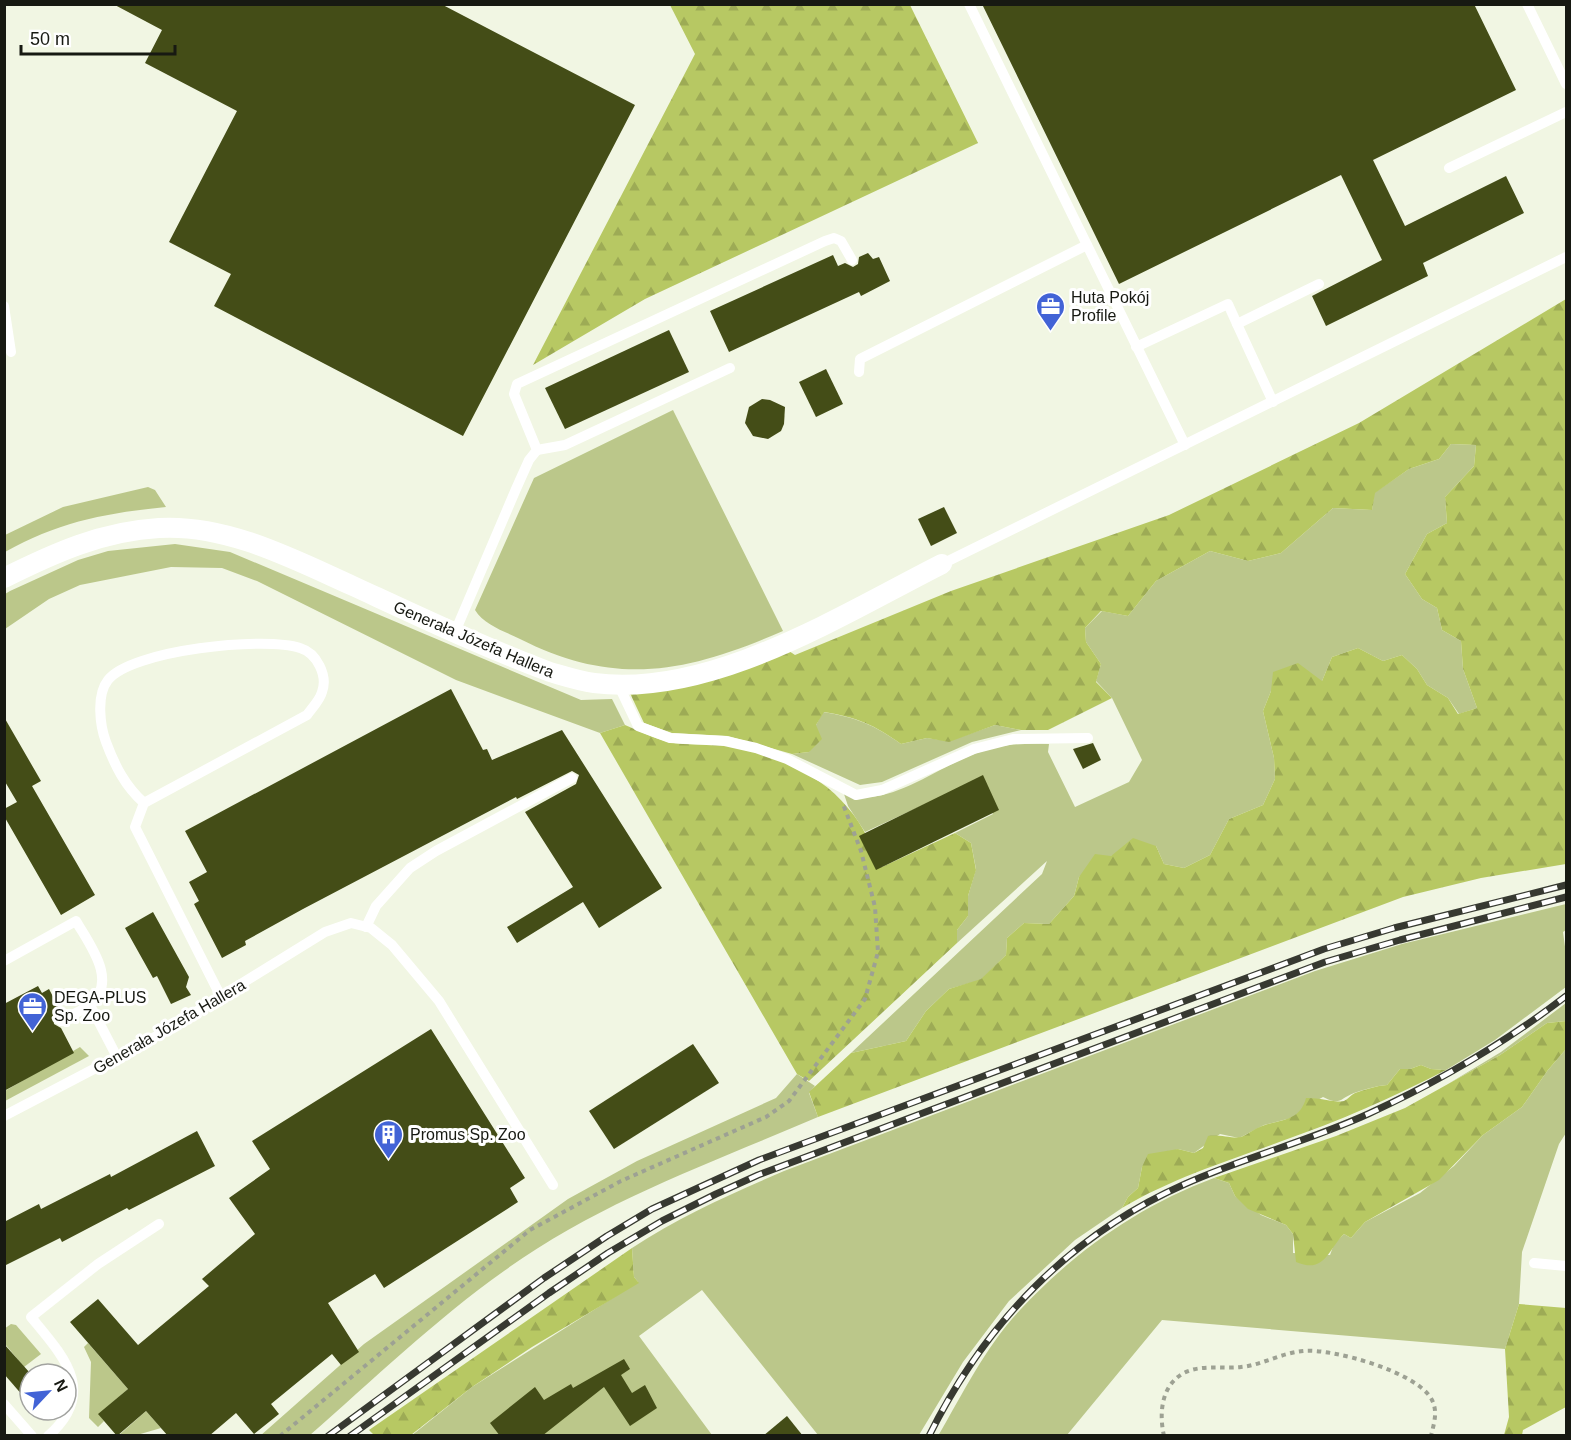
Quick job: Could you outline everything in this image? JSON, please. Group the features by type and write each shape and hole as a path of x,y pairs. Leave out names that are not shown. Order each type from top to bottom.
{"street":[{"name":"Generała Józefa Hallera","path":"4,578 50,555 91,539 160,528 196,529 232,537 288,557 550,672 596,683 618,684 684,677 736,663 811,630 942,564"}],"lane":[{"path":"969,4 1185,445"},
{"path":"1527,4 1566,84"},
{"path":"1449,168 1566,112"},
{"path":"537,450 514,394 517,384 825,241 834,238 841,241 852,260"},
{"path":"859,372 860,359 1087,245"},
{"path":"942,564 1566,256"},
{"path":"1237,324 1319,284"},
{"path":"1136,347 1228,304 1273,402"},
{"path":"4,306 11,352"},
{"path":"455,632 520,479 529,460 537,450 565,445 730,368"},
{"path":"144,803 128,789 102,731 101,701 107,681 126,666 158,655 244,644 282,644 301,648 317,661 323,676 322,692 307,715 144,803 135,827 221,997"},
{"path":"618,684 638,726 670,738 725,741 756,748 787,759 856,795 873,792 974,749 1013,739 1042,741 1088,738"},
{"path":"553,1185 439,1001 392,945 366,927 376,906 410,868 436,851 572,778"},
{"path":"4,961 76,921 101,967 101,986 90,1005 61,1021"},
{"name":"Generała Józefa Hallera","path":"4,1116 117,1057 221,997 325,932 351,923 366,927"},
{"path":"90,1005 117,1057"},
{"path":"48,1436 70,1412 73,1389 63,1356 31,1317 98,1264 159,1224"},
{"path":"1534,1263 1566,1266"},
{"path":"4,1404 32,1436"}],"path":[{"path":"280,1436 365,1363 530,1230 621,1181 766,1117 789,1101 865,999 878,952 875,907 861,851 835,784"},
{"path":"1164,1436 1160,1417 1164,1399 1171,1385 1181,1374 1194,1369 1243,1367 1304,1350 1336,1354 1404,1376 1431,1398 1435,1410 1431,1436"}],"green space":[{"path":"670,5 910,5 978,143 645,299 533,365 695,54"},
{"path":"1566,299 1566,864 1481,878 1403,897 818,1117 809,1092 851,1053 906,1041 926,1011 949,989 981,979 1006,955 1007,938 1024,923 1049,924 1074,896 1079,877 1095,854 1111,856 1133,838 1156,846 1164,864 1184,868 1210,855 1229,819 1263,805 1275,779 1274,758 1263,711 1271,691 1273,672 1298,663 1322,681 1332,657 1358,648 1383,661 1402,655 1417,669 1427,685 1448,698 1458,714 1477,708 1463,669 1461,641 1442,630 1437,608 1422,599 1405,574 1427,534 1447,523 1445,497 1474,466 1476,445 1451,444 1439,459 1409,469 1375,493 1372,510 1333,508 1281,553 1248,561 1210,551 1156,581 1128,616 1101,611 1085,628 1086,642 1101,664 1096,682 1112,698 1048,730 1021,730 995,725 949,742 927,738 901,744 865,723 846,716 824,712 816,725 822,739 809,752 792,754 728,736 672,733 644,723 628,689 786,649 795,655 951,591 1169,515 1359,423"},
{"path":"673,410 783,631 715,656 684,664 652,669 621,669 589,664 555,654 484,620 475,610 534,478"},
{"path":"1451,444 1476,445 1474,466 1445,497 1447,523 1427,534 1405,574 1422,599 1437,608 1442,630 1461,641 1463,669 1477,708 1459,714 1448,698 1427,685 1417,669 1402,655 1383,661 1358,648 1332,657 1322,681 1271,691 1263,711 1274,758 1275,779 1263,805 1229,819 1210,855 1184,868 1164,864 1156,846 1111,856 1079,877 1074,896 1049,924 1024,923 1007,938 1006,955 981,980 949,989 926,1011 906,1041 851,1053 1042,874 1047,861 957,943 957,930 968,916 968,896 976,869 971,843 955,833 993,814 977,780 865,832 848,806 844,794 861,797 878,796 912,784 977,753 1021,744 1049,744 1048,752 1075,807 1129,782 1142,760 1112,698 1096,681 1101,664 1086,642 1085,628 1102,611 1128,616 1156,581 1210,551 1248,561 1281,553 1333,508 1372,510 1374,493 1409,469 1439,459"},
{"path":"148,487 155,490 166,507 83,520 44,533 5,552 5,535 63,507"},
{"path":"175,544 230,552 581,700 612,699 625,725 600,733 456,680 257,581 222,568 171,567 80,585 49,599 5,629 5,594 10,591 78,560 108,551"},
{"path":"823,712 845,716 864,723 901,744 927,738 949,741 995,725 1021,730 972,742 882,782 860,785 792,754 809,752 816,725"},
{"path":"625,725 668,742 744,749 794,766 837,796 867,836 882,867 955,833 971,843 976,870 968,896 968,916 957,930 957,943 809,1081 797,1074 600,733"},
{"path":"1566,904 1566,930 1563,932 1566,987 1495,1040 1446,1070 1431,1069 1421,1065 1410,1069 1400,1069 1387,1085 1362,1090 1340,1101 1323,1097 1303,1108 1295,1117 1264,1125 1239,1138 1220,1134 1194,1153 1178,1149 1142,1167 1138,1188 1128,1197 1122,1208 1075,1240 1009,1301 963,1362 919,1435 818,1435 702,1290 639,1336 712,1435 411,1436 472,1387 638,1282 634,1277 632,1248 725,1197 784,1171 1315,971 1402,944"},
{"path":"1566,1003 1566,1021 1547,1023 1500,1055 1448,1084 1501,1052"},
{"path":"1566,1021 1566,1049 1522,1107 1483,1135 1439,1180 1365,1222 1351,1238 1344,1234 1319,1263 1306,1265 1296,1262 1293,1234 1286,1225 1248,1209 1235,1196 1229,1183 1214,1178 1336,1136 1405,1108 1500,1055 1547,1023"},
{"path":"80,1047 89,1056 5,1101 5,1091"},
{"path":"1566,1049 1566,1133 1559,1144 1522,1252 1519,1304 1505,1349 1162,1320 1067,1435 938,1436 986,1354 1020,1310 1063,1268 1110,1232 1134,1217 1186,1189 1214,1178 1229,1183 1235,1196 1261,1215 1286,1225 1293,1234 1293,1253 1330,1255 1334,1244 1344,1234 1351,1238 1365,1222 1420,1193 1454,1166 1483,1135 1522,1107"},
{"path":"1421,1065 1431,1069 1446,1070 1345,1117 1180,1179 1122,1208 1128,1197 1138,1188 1142,1167 1148,1154 1178,1149 1194,1153 1203,1148 1208,1136 1241,1137 1262,1126 1289,1118 1299,1111 1306,1098 1344,1101 1355,1093 1387,1085 1400,1069 1410,1069"},
{"path":"797,1074 815,1086 809,1093 818,1117 656,1185 578,1224 540,1246 478,1290 310,1435 260,1436 364,1344 568,1199 637,1161 776,1098"},
{"path":"632,1248 634,1277 639,1283 532,1347 472,1387 411,1435 374,1435 369,1430"},
{"path":"1519,1304 1566,1308 1566,1407 1523,1430 1522,1435 1504,1435 1509,1417 1505,1349"},
{"path":"11,1324 16,1325 41,1354 31,1362 20,1362 5,1344 4,1329"},
{"path":"88,1343 128,1389 99,1414 104,1421 98,1427 89,1418 91,1362 84,1347"},
{"path":"146,1411 161,1428 137,1435 118,1436"}],"building":[{"path":"113,4 441,4 635,105 463,436 214,306 231,274 169,242 237,111 145,63 162,30"},
{"path":"982,4 1474,4 1516,90 1373,160 1405,226 1506,176 1524,213 1423,263 1428,276 1326,326 1312,296 1382,260 1341,175 1119,284"},
{"path":"868,253 873,259 879,257 890,281 861,296 859,292 729,352 710,311 833,255 838,266 845,263 853,267 858,264 859,257"},
{"path":"669,330 689,372 565,429 545,388"},
{"path":"826,369 843,404 816,417 799,382"},
{"path":"762,399 785,407 784,424 781,431 768,439 753,436 745,423 749,407"},
{"path":"944,507 957,533 931,546 918,519"},
{"path":"451,689 483,750 487,749 492,760 562,730 662,888 599,928 583,902 517,943 507,927 573,887 525,812 576,784 579,775 572,771 517,799 516,797 303,909 245,941 246,945 222,958 194,904 199,901 189,882 207,872 185,831"},
{"path":"4,717 41,781 32,786 95,895 61,915 4,816 4,809 17,802 4,780"},
{"path":"1093,743 1101,760 1083,769 1073,749"},
{"path":"983,775 999,810 876,870 859,836"},
{"path":"153,912 189,977 186,987 191,995 171,1004 157,976 153,978 125,928"},
{"name":"DEGA-PLUS Sp. Zoo","path":"38,986 42,993 49,989 60,1010 53,1013 54,1024 61,1028 74,1053 4,1091 4,1004"},
{"path":"431,1029 525,1178 510,1188 518,1202 384,1288 375,1274 328,1303 359,1352 341,1365 332,1354 271,1404 279,1414 254,1434 236,1413 209,1436 168,1436 146,1411 117,1436 98,1414 128,1389 70,1322 98,1299 138,1345 209,1286 202,1279 255,1234 229,1198 270,1169 252,1141"},
{"path":"693,1044 719,1083 614,1149 589,1111"},
{"path":"197,1131 215,1166 62,1242 60,1238 4,1266 4,1222 39,1204 41,1209 110,1174 111,1177"},
{"path":"4,1344 20,1362 18,1362 18,1390 4,1374"},
{"path":"624,1359 630,1369 621,1375 632,1393 645,1385 657,1408 630,1426 604,1387 542,1436 500,1436 490,1423 535,1387 544,1400 571,1384 573,1388"},
{"path":"787,1416 803,1436 763,1436"}],"railway":[{"path":"328,1436 544,1278 607,1236 652,1209 759,1160 1324,949 1394,928 1566,885"},
{"path":"350,1436 608,1253 662,1221 758,1175 1325,962 1566,897"},
{"path":"929,1436 976,1356 1004,1320 1068,1256 1104,1229 1143,1205 1185,1184 1346,1124 1420,1089 1495,1046 1566,996"}],"place":[{"name":"Huta Pokój Profile","path":"1050,332"},
{"name":"DEGA-PLUS Sp. Zoo","path":"33,1032"},
{"name":"Promus Sp. Zoo","path":"389,1160"}]}
